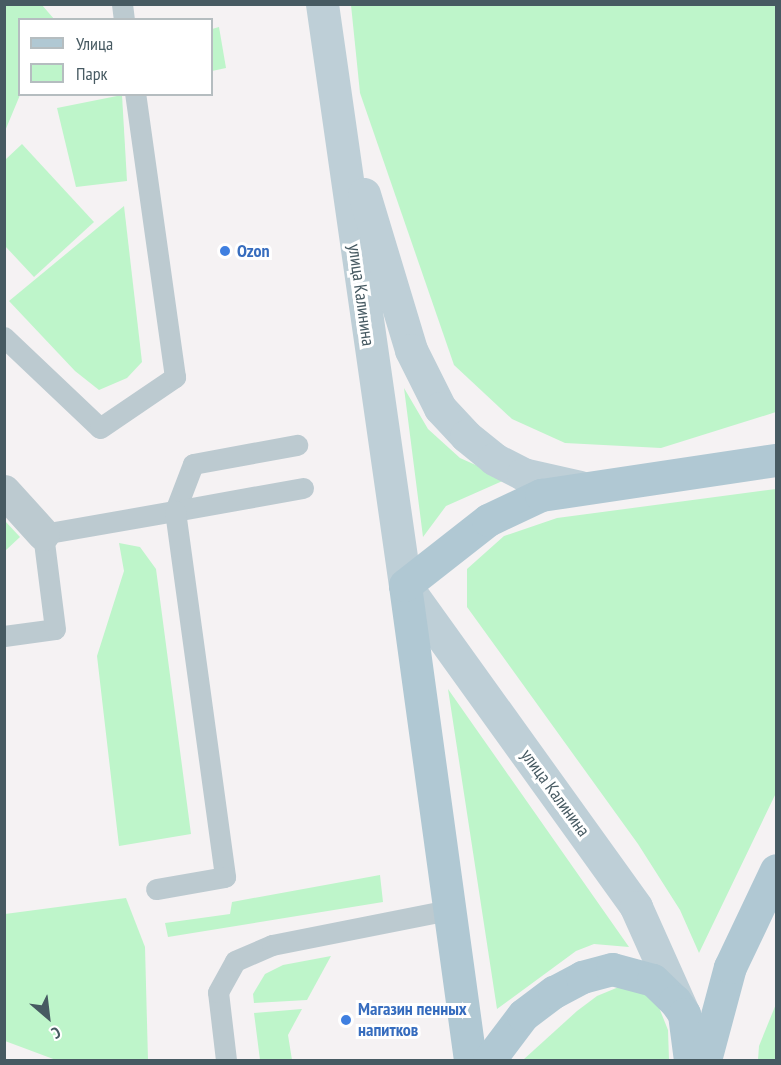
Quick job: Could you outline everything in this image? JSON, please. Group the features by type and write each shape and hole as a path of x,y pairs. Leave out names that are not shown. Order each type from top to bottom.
{"main road":[{"name":"улица Калинина","path":"322,4 470,1060"},
{"path":"334,95 411,350 435,400 466,436 494,459 523,474 580,487"},
{"path":"405,585 458,540 504,511 541,495 580,487 777,460"},
{"name":"улица Калинина","path":"405,585 636,907 684,1014 690,1060"},
{"path":"705,1060 730,967 777,870"},
{"path":"489,1060 523,1015 554,992 582,977 612,969 653,980 684,1014"}],"street":[{"path":"4,492 43,534"}],"lane":[{"path":"4,337 100,428 175,376 135,96"},
{"path":"156,889 225,878 175,511 193,464 297,445"},
{"path":"4,636 55,629 43,534 303,488"},
{"path":"226,1060 218,992 235,961 272,945 449,910"}],"green space":[{"path":"5,4 42,5 53,18 18,18 20,96 5,131"},
{"path":"351,5 776,5 776,412 661,448 565,443 512,419 454,365 360,93"},
{"path":"219,27 226,68 213,71 213,29"},
{"path":"122,96 127,181 76,187 57,108"},
{"path":"22,144 94,222 34,277 5,246 5,160"},
{"path":"124,206 142,362 127,378 99,390 75,371 9,301"},
{"path":"404,388 428,429 460,458 507,479 446,506 423,537"},
{"path":"776,489 776,793 699,953 680,910 638,844 467,607 467,569 504,536 557,518"},
{"path":"5,521 20,537 5,551"},
{"path":"119,543 140,547 156,569 191,834 119,846 97,656 124,571"},
{"path":"448,689 629,947 594,944 576,951 497,1009"},
{"path":"380,875 383,902 168,937 165,923 230,914 232,902"},
{"path":"126,898 145,947 148,1060 56,1060 5,1041 5,914"},
{"path":"331,956 307,1000 254,1003 253,994 265,974 283,965"},
{"path":"626,984 637,986 658,1005 668,1030 669,1060 523,1060 597,996"},
{"path":"776,1004 776,1060 758,1060 759,1046"},
{"path":"302,1009 288,1035 292,1060 260,1060 254,1013"}],"place":[{"name":"Ozon","path":"225,251"},
{"name":"Магазин пенных напитков","path":"346,1020"}]}
